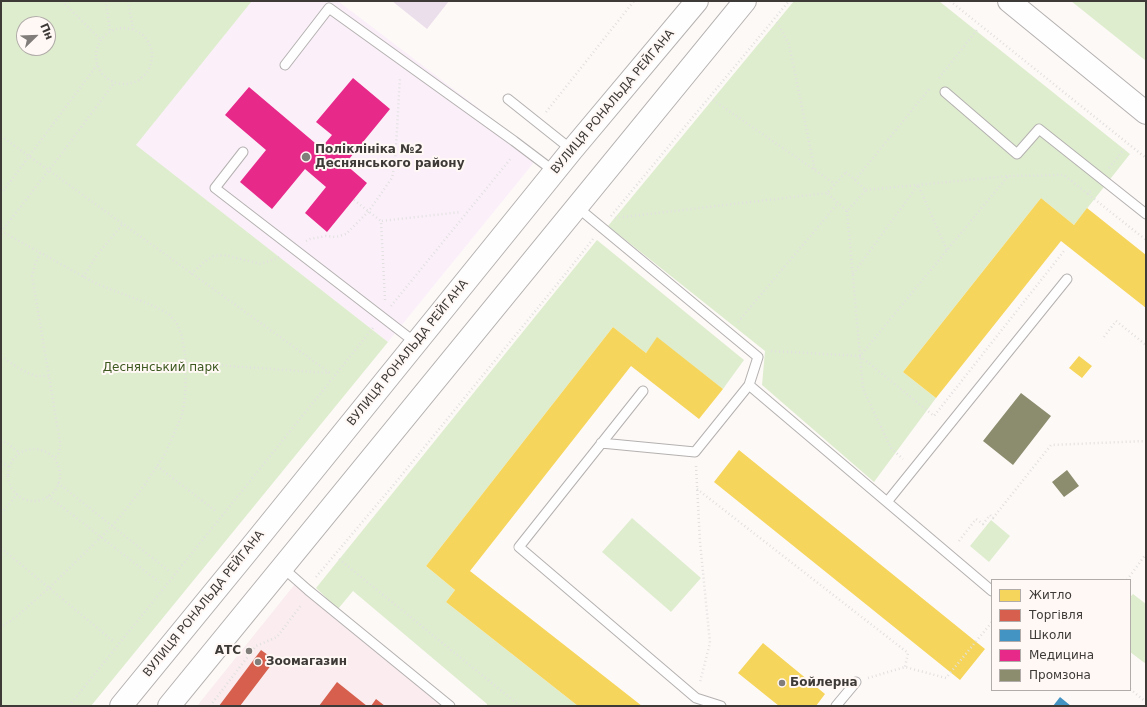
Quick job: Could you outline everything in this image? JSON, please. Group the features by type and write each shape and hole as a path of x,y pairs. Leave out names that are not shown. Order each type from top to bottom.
{"main road":[{"name":"ВУЛИЦЯ РОНАЛЬДА РЕЙГАНА","path":"121,706 572,150 697,1"},
{"path":"169,706 745,1"},
{"path":"1009,1 1146,113"}],"lane":[{"path":"286,65 329,8 555,172"},
{"path":"945,92 1017,154 1039,129 1146,214"},
{"path":"508,99 572,150"},
{"path":"243,152 215,188 416,343"},
{"path":"577,207 758,357 749,385 695,452 601,443"},
{"path":"887,502 1067,279"},
{"path":"749,385 991,590"},
{"path":"642,391 520,547 696,698 721,706"},
{"path":"282,567 450,706"},
{"path":"836,706 856,682"}],"path":[{"path":"62,1 101,40"},
{"path":"106,1 110,31"},
{"path":"128,1 133,29"},
{"path":"538,122 634,1"},
{"path":"210,706 256,646 277,637 304,602 309,586 396,482 563,277 601,228 789,1"},
{"path":"950,1 1146,158"},
{"path":"777,22 789,44 815,171"},
{"path":"118,28 133,29 141,33 148,40 151,48 151,65 147,73 140,79 132,83 114,83 101,72 97,65 97,48 101,40 110,31 118,28"},
{"path":"938,79 977,30"},
{"path":"191,274 204,262 214,256 224,255 261,264 278,259 310,239 326,236 336,237 346,234 368,212 392,178 401,60"},
{"path":"1,194 97,65"},
{"path":"1,627 17,616 49,588 112,526 123,513 146,483 165,454 182,415 186,396 186,363 182,336 177,324 169,314 154,306 97,284 1,231 114,83"},
{"path":"854,180 933,85"},
{"path":"713,100 835,184"},
{"path":"1,136 330,374 186,363"},
{"path":"69,706 520,146"},
{"path":"1088,194 1124,149"},
{"path":"615,218 827,193 846,172 866,190"},
{"path":"847,212 866,190 1008,176 1064,175 1146,240"},
{"path":"860,356 1008,176"},
{"path":"918,185 947,250"},
{"path":"853,275 918,185"},
{"path":"827,193 847,212 863,389 891,448 913,469"},
{"path":"354,200 381,221 461,212"},
{"path":"729,334 838,203"},
{"path":"381,221 386,305"},
{"path":"83,277 97,255 122,224"},
{"path":"749,350 860,356 934,416 1064,251"},
{"path":"40,253 34,265 32,276 60,442 59,453 54,459"},
{"path":"1104,336 1116,321 1146,345"},
{"path":"1,356 28,373 36,376 49,376"},
{"path":"1,439 20,453"},
{"path":"959,541 976,519 983,524 990,515 993,518 1051,444 1146,441"},
{"path":"31,449 40,449 48,453 58,466 60,475 58,483 54,490 41,500 32,501 24,499 11,488 8,480 10,463 15,456 20,453 31,449"},
{"path":"695,452 700,542 710,643 696,698"},
{"path":"1,462 9,467"},
{"path":"158,466 217,512"},
{"path":"58,483 169,571"},
{"path":"697,489 908,653 905,667"},
{"path":"1,513 17,494"},
{"path":"48,496 159,582"},
{"path":"1,548 113,641"},
{"path":"1128,579 1146,554"},
{"path":"340,559 520,706"},
{"path":"856,682 905,667 946,678 991,623"},
{"path":"1131,690 1146,702"}],"shaded area":[{"path":"252,1 338,1 540,155 388,342 135,145"},
{"path":"295,584 444,706 197,706"}],"green space":[{"name":"Деснянський парк","path":"1,1 252,1 136,145 388,342 91,706 1,706"},
{"path":"794,1 939,1 1130,154 1074,225 1041,198 903,372 936,398 874,482 762,385 765,351 608,226"},
{"path":"1071,1 1146,1 1146,61"},
{"path":"597,240 744,360 723,389 657,338 646,353 613,327 426,566 455,590 446,602 578,706 487,706 487,704 353,591 338,609 316,588"},
{"path":"632,518 701,578 671,612 602,552"},
{"path":"991,520 1010,536 989,562 970,546"},
{"path":"1133,594 1146,604 1146,664 1131,653 1131,596"}],"building: Житло":[{"path":"1041,198 1074,225 1087,208 1146,255 1146,308 1061,241 936,398 903,372"},
{"path":"613,327 646,353 657,337 723,389 699,419 631,366 470,571 642,706 578,706 446,602 455,590 426,566"},
{"path":"1079,356 1092,366 1082,378 1069,368"},
{"path":"739,450 985,649 960,680 714,482"},
{"name":"Бойлерна","path":"763,643 825,694 816,706 779,706 738,673"}],"building: Торгівля":[{"path":"261,650 275,660 240,706 219,706"},
{"path":"337,682 367,706 319,706"},
{"path":"376,699 385,706 371,706"}],"building: Школи":[{"path":"1060,697 1071,706 1053,706"}],"building: Медицина":[{"name":"Поліклініка №2 Деснянського району","path":"353,78 390,109 345,164 367,183 327,232 305,213 326,187 305,169 272,209 240,182 266,150 225,115 249,87 321,148 332,135 316,122"}],"building: Промзона":[{"path":"1021,393 1051,416 1013,465 983,441"},
{"path":"1067,470 1079,486 1064,497 1052,482"}],"building: Інше":[{"path":"392,1 449,1 427,29"}],"place":[{"name":"Поліклініка №2 Деснянського району","path":"306,157"},
{"name":"АТС","path":"249,651"},
{"name":"Зоомагазин","path":"258,662"},
{"name":"Бойлерна","path":"782,683"}]}
